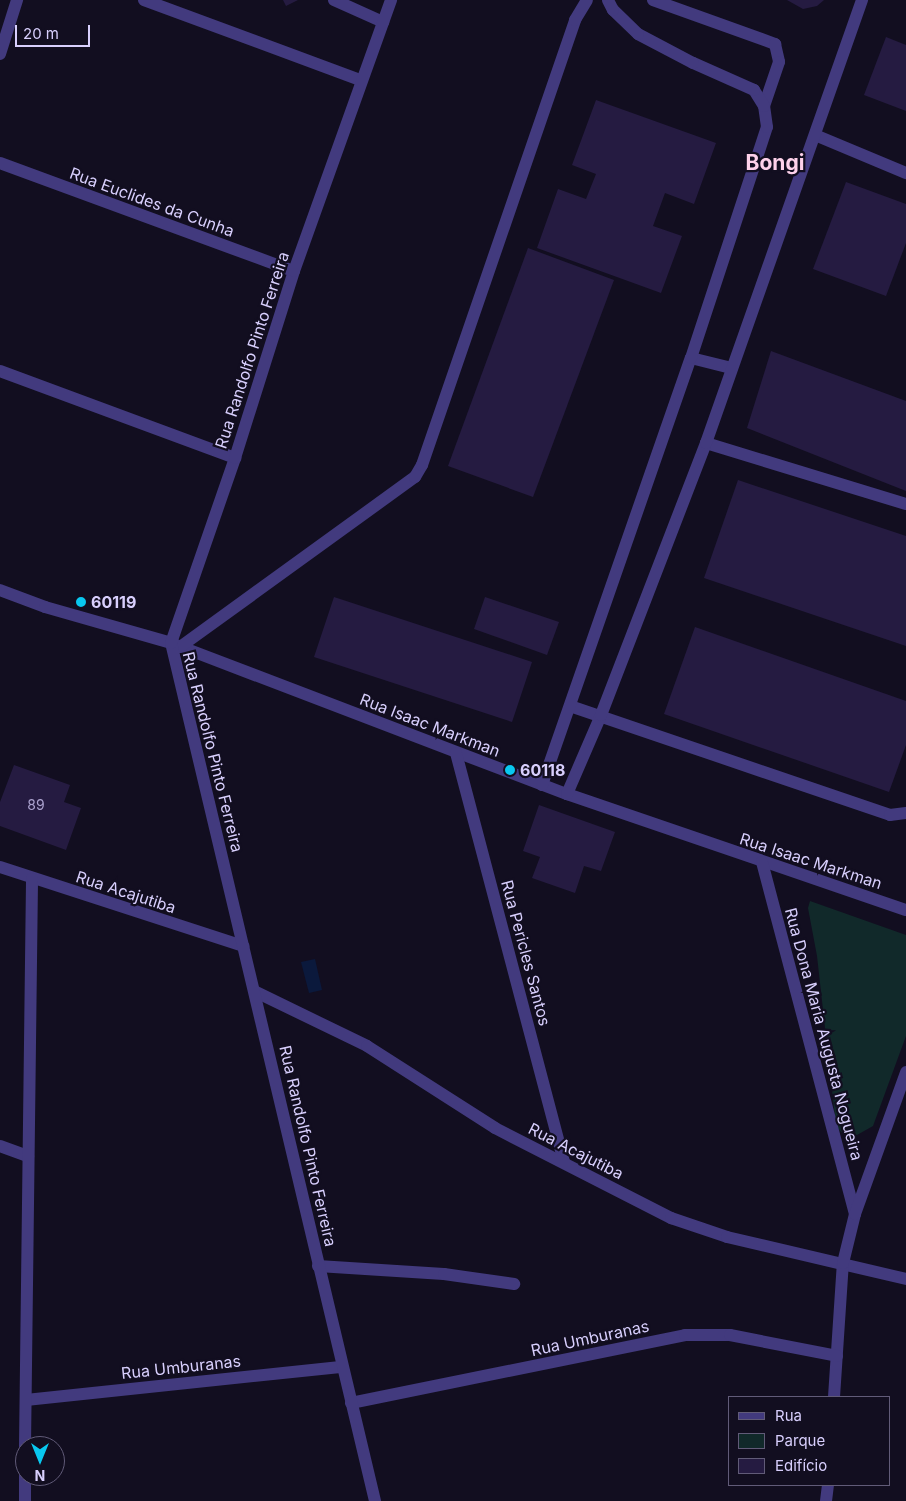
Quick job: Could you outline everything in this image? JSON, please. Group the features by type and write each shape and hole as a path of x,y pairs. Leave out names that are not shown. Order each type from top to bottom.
{"street":[{"path":"0,54 17,0"},
{"path":"144,0 360,80"},
{"path":"334,0 383,22"},
{"name":"Rua Randolfo Pinto Ferreira","path":"375,1501 340,1367 256,992 243,946 175,645 294,272 360,80 391,0"},
{"path":"175,645 415,477 422,465 574,20 586,0"},
{"path":"542,784 754,175 767,127 764,106 754,90 693,63 638,34 613,10 608,0"},
{"path":"653,0 775,44 779,62 764,106"},
{"path":"567,794 601,715 706,443 862,0"},
{"path":"815,135 906,172"},
{"name":"Rua Euclides da Cunha","path":"0,163 294,272"},
{"path":"691,358 731,368"},
{"path":"0,371 235,458"},
{"path":"706,443 906,504"},
{"name":"Rua Isaac Markman","path":"0,590 45,607 175,645 567,794 906,910"},
{"path":"570,706 890,815 906,813"},
{"name":"Rua Pericles Santos","path":"456,753 564,1163"},
{"name":"Rua Dona Maria Augusta Nogueira","path":"762,862 855,1214"},
{"name":"Rua Acajutiba","path":"0,867 32,879 243,946"},
{"path":"25,1436 32,879"},
{"name":"Rua Acajutiba","path":"256,992 367,1046 495,1128 690,1226 906,1279"},
{"name":"Rua Dona Maria Augusta Nogueira","path":"834,1396 843,1263 855,1214 906,1072"},
{"path":"0,1146 28,1156"},
{"path":"318,1266 444,1274 514,1284"},
{"name":"Rua Umburanas","path":"351,1404 686,1335 730,1335 837,1356"},
{"name":"Rua Umburanas","path":"26,1400 340,1367"},
{"path":"25,1486 25,1501"},
{"path":"826,1501 828,1486"}],"green space":[{"path":"810,901 906,935 906,1036 873,1126 857,1135 843,1134 836,1126 817,956 808,908"}],"water":[{"path":"315,959 322,990 309,993 301,962"}],"building":[{"path":"283,0 298,0 286,6"},
{"path":"787,0 824,0 817,6 803,9"},
{"path":"886,37 906,45 906,111 864,95"},
{"path":"596,100 716,143 694,204 665,193 653,226 682,236 661,293 537,248 558,189 586,199 596,174 572,165"},
{"path":"846,182 906,204 906,243 886,296 813,269"},
{"path":"528,248 614,280 533,497 448,466"},
{"path":"771,351 906,401 906,491 747,428"},
{"path":"738,480 906,536 906,646 704,578"},
{"path":"334,597 532,662 512,722 314,657"},
{"path":"485,597 559,622 547,655 474,629"},
{"path":"695,627 906,701 906,745 889,792 664,714"},
{"path":"14,765 70,785 64,802 81,808 66,850 0,826 0,802"},
{"path":"539,805 615,832 601,871 584,866 575,893 532,878 540,857 523,851"}],"place":[{"name":"60119","path":"81,602"},
{"name":"60118","path":"510,770"}],"district":[{"name":"Bongi","path":"775,163"}]}
